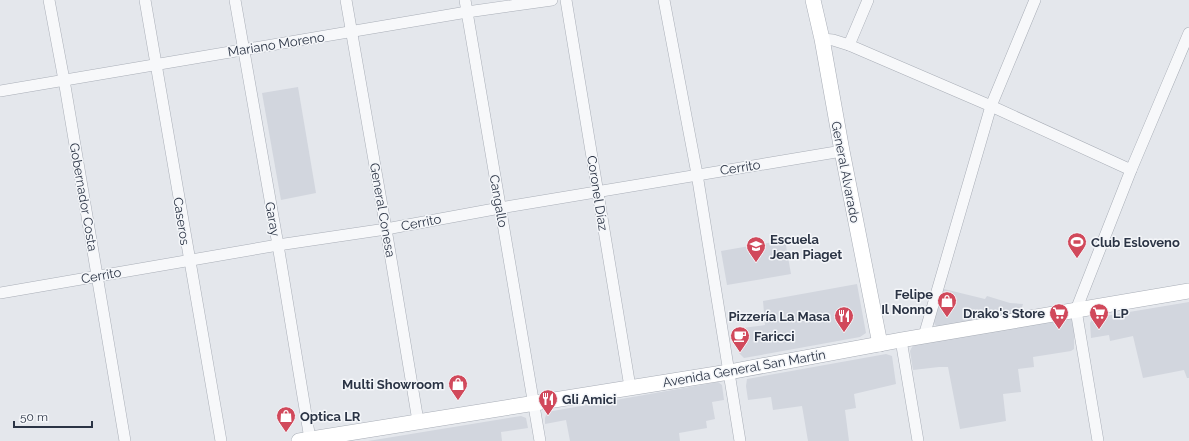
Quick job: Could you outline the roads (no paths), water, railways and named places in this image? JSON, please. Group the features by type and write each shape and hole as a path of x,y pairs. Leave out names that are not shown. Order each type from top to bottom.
{"street":[{"name":"Gobernador Costa","path":"49,0 98,276 125,441"},
{"name":"Caseros","path":"145,0 221,441"},
{"name":"Garay","path":"235,0 278,245 304,440"},
{"name":"General Conesa","path":"346,0 418,421"},
{"name":"Cangallo","path":"465,0 540,441"},
{"name":"Mariano Moreno","path":"0,91 467,12 552,0"},
{"name":"Coronel Díaz","path":"566,0 630,387"},
{"path":"664,0 697,174 740,441"},
{"name":"General Alvarado","path":"812,0 822,39 842,151 880,344"},
{"path":"849,45 868,0"},
{"path":"924,336 991,106 1034,0"},
{"path":"1098,441 1076,310 1131,170 1189,33"},
{"path":"822,39 833,40 849,45 991,106 1131,170"},
{"name":"Cerrito","path":"0,293 278,245 386,229 697,174 842,151"},
{"name":"Avenida General San Martín","path":"304,440 335,438 418,421 729,372 901,340 1189,291"},
{"path":"901,340 918,441"}],"place":[{"name":"Club Esloveno","path":"1077,259"},
{"name":"Escuela Jean Piaget","path":"756,263"},
{"name":"Felipe Il Nonno","path":"947,318"},
{"name":"Drako's Store","path":"1059,330"},
{"name":"LP","path":"1099,330"},
{"name":"Pizzería La Masa","path":"844,333"},
{"name":"Faricci","path":"740,353"},
{"name":"Multi Showroom","path":"458,401"},
{"name":"Gli Amici","path":"548,416"},
{"name":"Optica LR","path":"286,433"}]}
